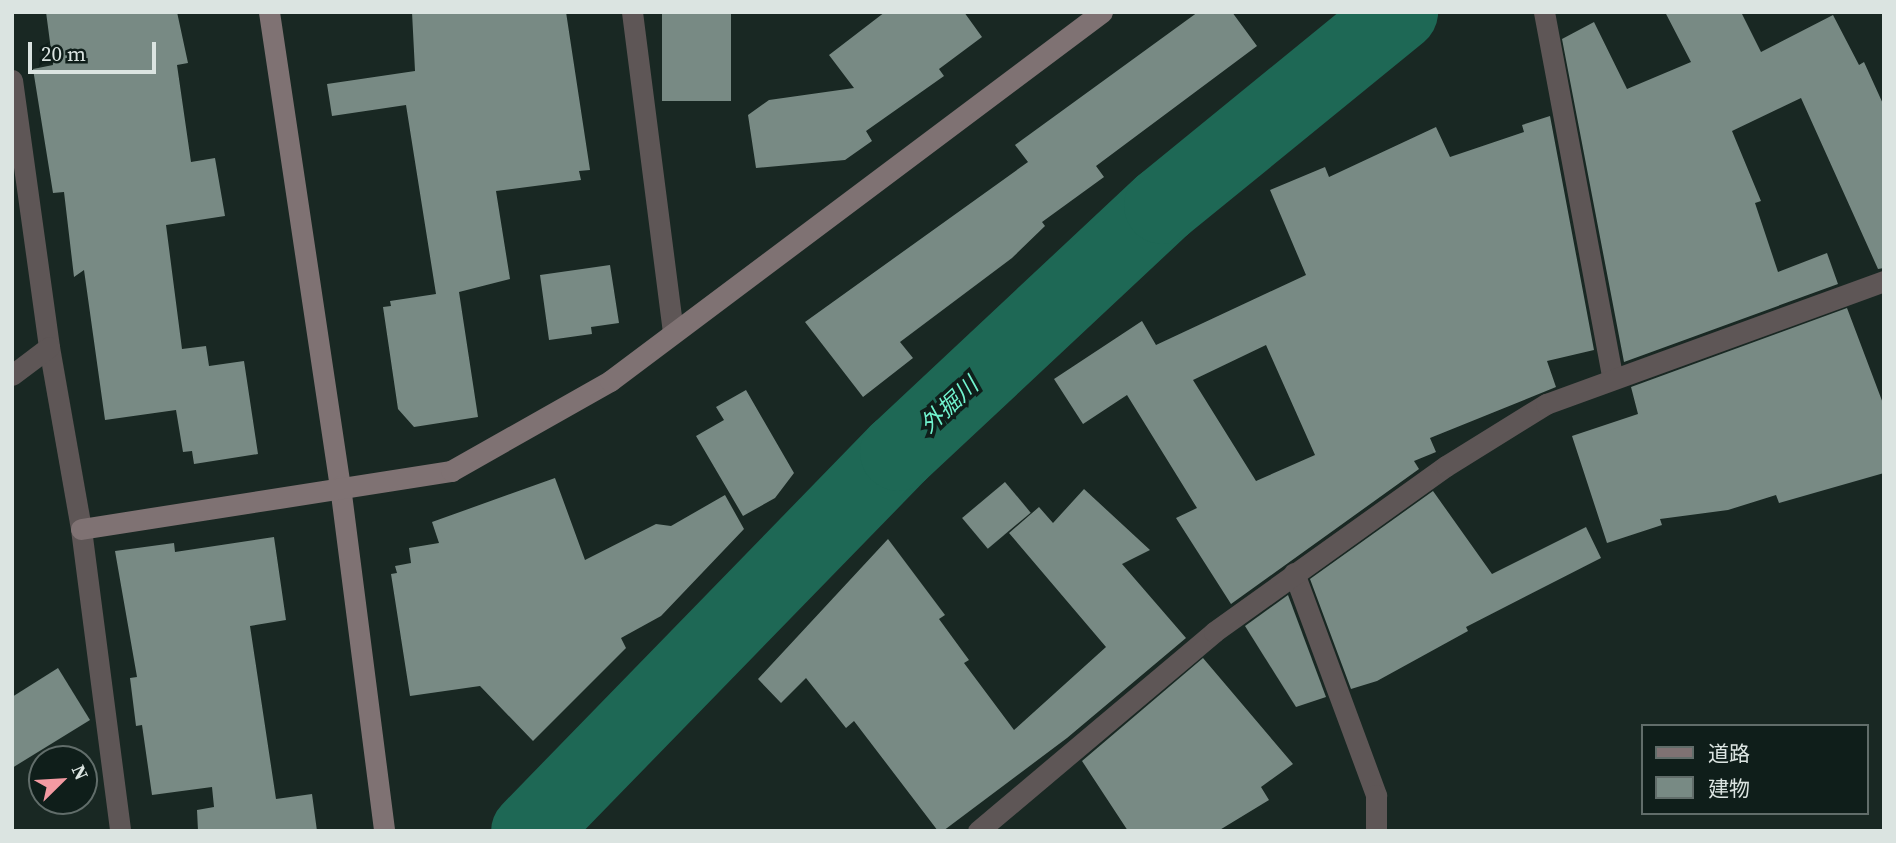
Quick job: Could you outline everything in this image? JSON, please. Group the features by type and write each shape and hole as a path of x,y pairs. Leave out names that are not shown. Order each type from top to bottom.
{"street":[{"path":"269,12 340,486 384,831"},
{"path":"632,12 673,332"},
{"path":"81,528 451,471 610,381 1102,12"},
{"path":"1544,12 1612,377"},
{"path":"12,80 49,347 81,528 120,831"},
{"path":"978,831 1214,632 1446,466 1546,404 1612,377 1884,281"},
{"path":"12,375 49,347"},
{"path":"1294,573 1376,795 1376,831"}],"building":[{"path":"46,12 177,12 188,63 177,65 191,162 215,158 225,216 166,225 182,349 206,346 209,366 244,361 258,454 194,464 192,451 183,452 176,410 105,420 84,270 74,277 64,192 53,193 33,69 53,65"},
{"path":"412,12 566,12 590,170 579,171 581,180 496,191 510,279 459,292 478,417 414,427 398,409 383,307 391,306 390,301 436,294 406,105 332,116 327,84 415,71"},
{"path":"662,12 731,12 731,101 662,101"},
{"path":"885,12 964,12 982,37 939,69 944,76 866,131 872,141 845,160 756,168 748,115 769,100 854,88 829,55"},
{"path":"1198,12 1232,12 1257,46 1096,166 1104,177 1042,222 1045,226 1012,258 900,342 913,358 863,397 805,322 1028,162 1015,145"},
{"path":"1665,12 1741,12 1761,52 1833,15 1859,65 1864,62 1884,106 1884,268 1878,269 1801,98 1732,131 1761,201 1755,203 1778,272 1827,253 1838,284 1624,362 1562,39 1594,22 1627,89 1691,62"},
{"path":"1550,116 1594,350 1547,361 1556,387 1430,438 1436,452 1414,461 1419,469 1231,604 1176,518 1197,508 1127,395 1083,424 1054,379 1142,321 1156,345 1306,275 1270,190 1325,167 1329,177 1436,127 1450,157 1524,132 1522,125","holes":["1266,345 1315,455 1256,481 1193,380"]},
{"path":"610,265 619,323 591,327 592,334 549,340 540,275"},
{"path":"1847,308 1884,406 1884,473 1779,503 1776,495 1728,510 1660,519 1662,525 1607,543 1572,436 1638,414 1631,387"},
{"path":"746,390 794,473 775,498 743,516 696,436 724,420 716,407"},
{"path":"555,478 585,560 656,524 671,526 725,495 744,529 661,616 621,638 626,648 533,741 480,686 410,696 391,574 397,573 395,566 411,563 409,548 439,543 432,522"},
{"path":"1005,482 1031,513 988,549 962,518"},
{"path":"1084,489 1150,550 1122,564 1186,638 1067,738 943,831 938,831 854,721 846,728 806,678 781,703 758,679 888,539 945,615 939,619 969,660 964,663 1014,730 1106,647 1009,533 1039,507 1053,523"},
{"path":"1433,491 1492,574 1586,527 1601,558 1466,627 1468,631 1377,681 1351,689 1310,579"},
{"path":"274,537 286,620 250,626 276,799 312,794 317,831 198,831 197,810 214,807 212,787 152,795 142,725 136,726 130,678 137,677 115,551 174,543 175,552"},
{"path":"1288,595 1326,697 1296,707 1245,626"},
{"path":"1203,658 1293,764 1261,787 1269,800 1218,831 1128,831 1082,761"},
{"path":"58,668 90,720 49,745 28,745 28,758 12,768 12,697"}],"waterway":[{"name":"外掘川","path":"529,831 898,452 1162,205 1399,12"}]}
